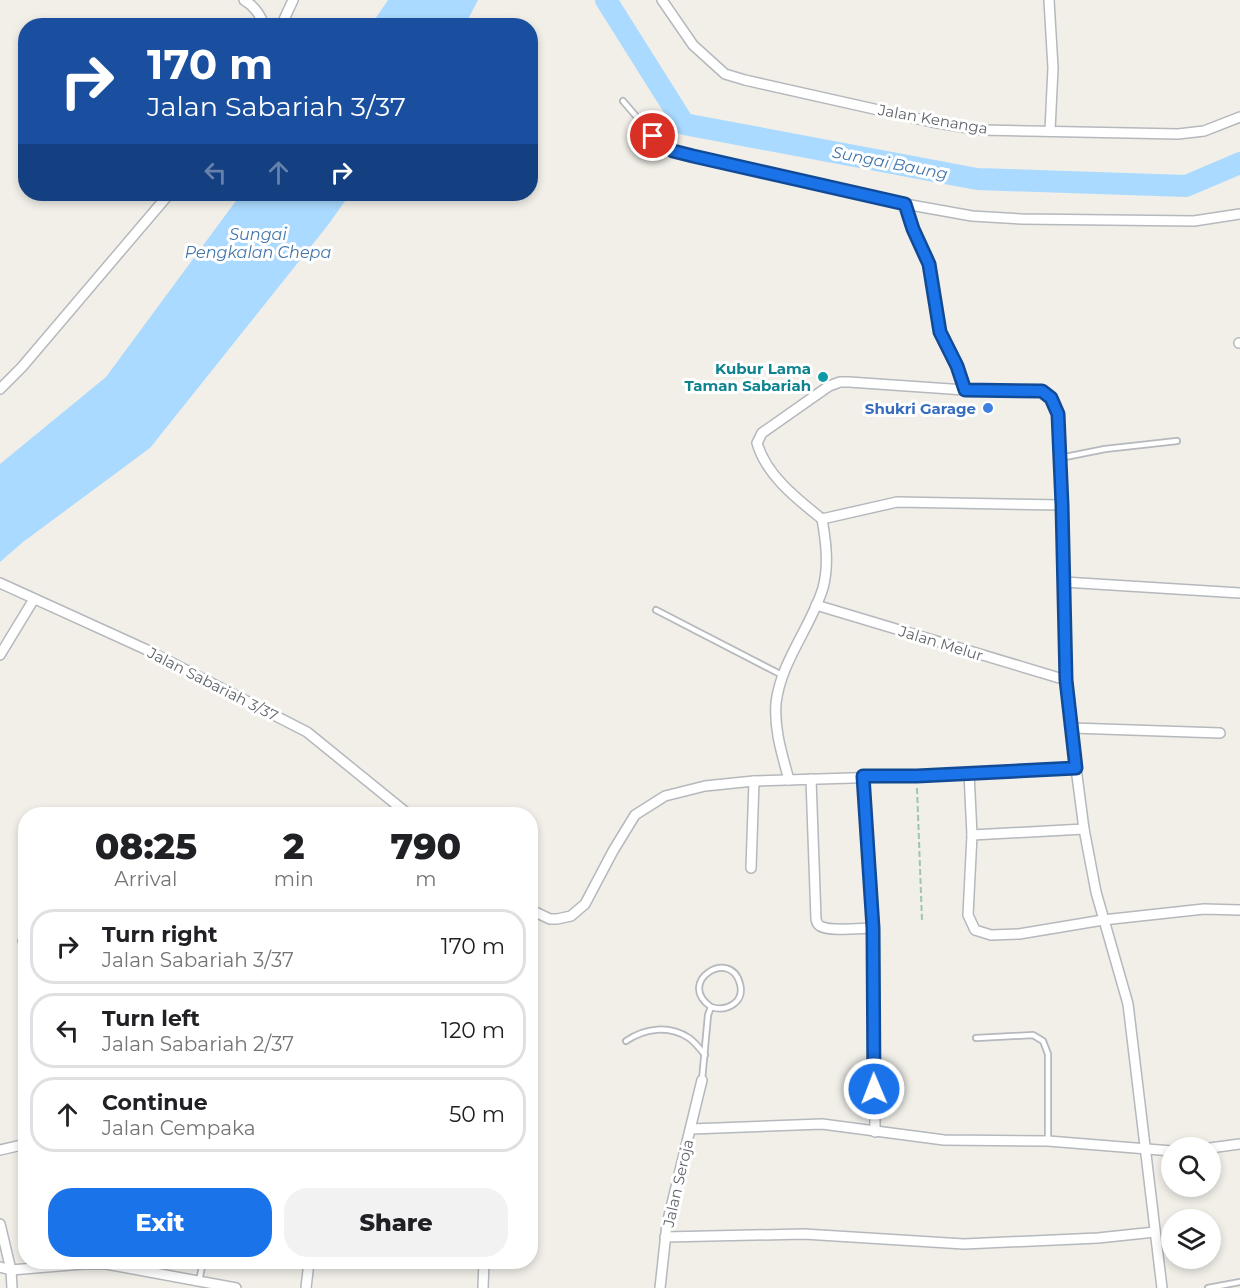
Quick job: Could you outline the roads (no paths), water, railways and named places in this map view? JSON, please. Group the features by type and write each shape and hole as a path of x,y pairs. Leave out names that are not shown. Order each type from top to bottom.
{"street":[{"path":"285,18 293,0"},
{"name":"Jalan Kenanga","path":"662,0 693,45 725,74 942,124 980,130 1178,134 1204,131 1240,117"},
{"path":"1048,0 1053,68 1050,130"},
{"path":"251,1 261,18"},
{"path":"0,389 30,358 163,201"},
{"path":"965,390 957,366 940,332 929,264 913,229 905,204 972,216 1022,219 1194,221 1240,214"},
{"path":"789,780 776,732 776,703 782,675 823,586 827,545 822,519 787,490 765,461 757,443 762,433 840,382 965,390 1030,389 1042,391 1051,398 1058,414 1066,680 1084,829 1103,920 1128,1004 1162,1288"},
{"path":"822,519 897,502 1062,505"},
{"path":"1064,582 1240,593"},
{"name":"Jalan Sabariah 3/37","path":"0,583 145,649 308,732 399,807"},
{"path":"0,655 34,599"},
{"name":"Jalan Melur","path":"816,605 1066,680"},
{"path":"1072,728 1220,733"},
{"path":"538,913 550,919 557,919 571,916 585,904 635,815 665,796 705,786 754,781 1076,768"},
{"path":"969,773 972,835 968,915 975,930 991,936 1019,934 1103,920 1204,909 1240,910"},
{"path":"863,776 873,928 875,1132"},
{"path":"811,779 817,925 838,928 873,928"},
{"path":"751,868 754,781"},
{"path":"972,835 1084,829"},
{"name":"Jalan Seroja","path":"660,1288 665,1238 702,1080"},
{"path":"691,1129 822,1124 944,1140 1048,1141 1161,1150"},
{"path":"1221,1147 1240,1144"},
{"path":"0,1150 18,1146"},
{"path":"0,1224 11,1270 12,1288"},
{"path":"665,1238 804,1234 964,1244 1098,1238 1155,1232"},
{"path":"0,1267 11,1270 23,1269"},
{"path":"133,1269 236,1288"},
{"path":"306,1288 308,1269"},
{"path":"483,1288 484,1269"}],"lane":[{"path":"623,101 653,136 673,151 713,162 905,204"},
{"path":"1060,458 1105,449 1177,441"},
{"path":"656,610 782,675"},
{"path":"719,967 728,969 739,979 740,997 727,1008 711,1007 700,995 699,986 702,978 708,971 719,967"},
{"path":"702,1080 708,1015 711,1007"},
{"path":"626,1041 646,1031 657,1029 670,1031 691,1039 705,1055"},
{"path":"976,1038 1033,1035 1043,1041 1048,1054 1048,1141"},
{"path":"199,1281 202,1269"},
{"path":"1208,1288 1240,1282"}],"water":[{"path":"388,0 478,0 469,18 376,18"},
{"name":"Sungai Pengkalan Chepa","path":"236,201 345,201 150,448 23,542 0,562 0,464 106,377"}],"waterway":[{"name":"Sungai Baung","path":"606,0 684,124 977,179 1186,186 1240,163"}],"place":[{"name":"Kubur Lama Taman Sabariah","path":"823,377"},
{"name":"Shukri Garage","path":"988,408"}]}
